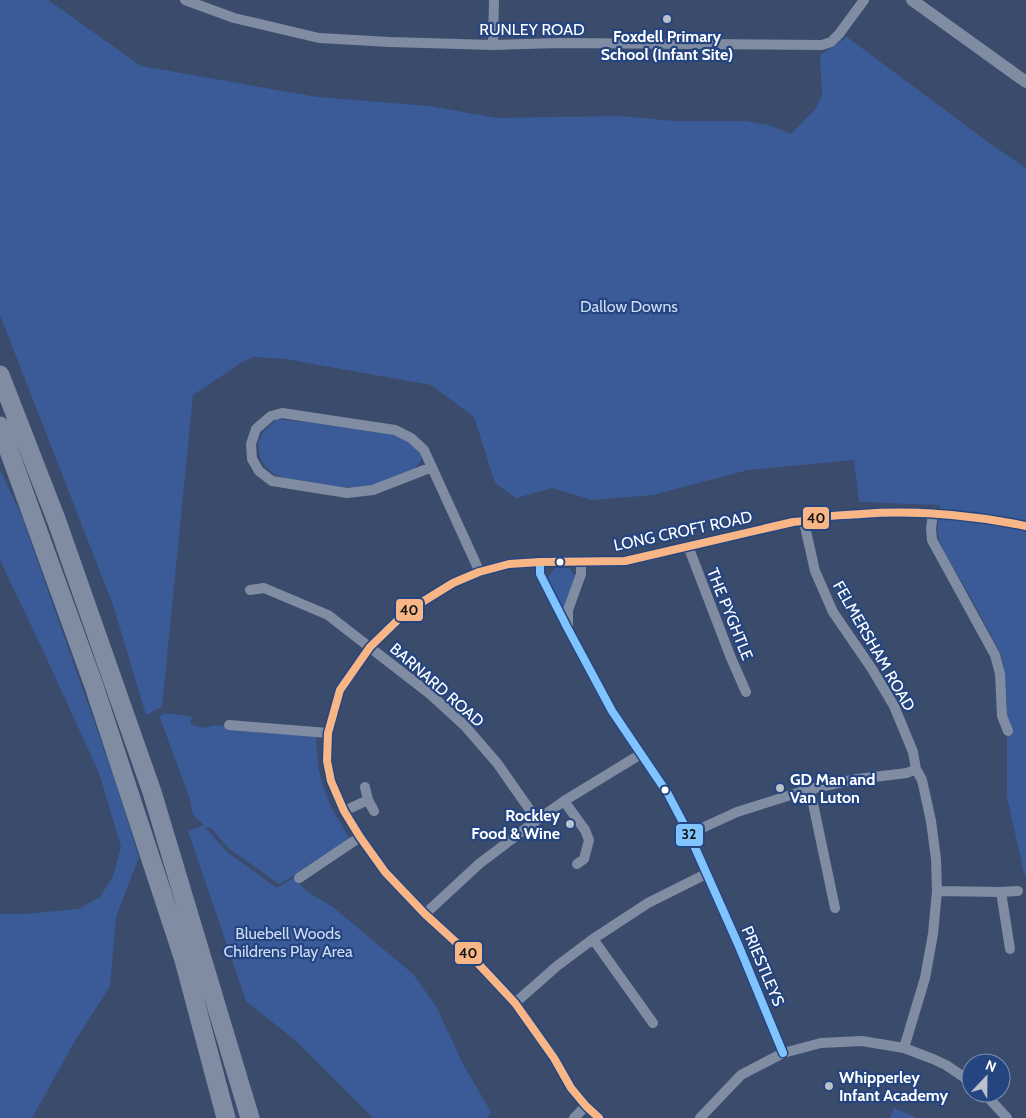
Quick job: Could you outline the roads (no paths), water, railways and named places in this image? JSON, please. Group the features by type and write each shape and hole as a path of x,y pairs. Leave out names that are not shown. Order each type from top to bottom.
{"highway":[{"path":"0,374 56,518 152,792 250,1118"},
{"path":"0,426 94,686 181,950 226,1118"}],"street":[{"name":"RUNLEY ROAD","path":"185,0 234,18 319,38 493,45 822,45 831,42 839,34 864,0"},
{"path":"493,45 494,0"},
{"path":"912,0 1026,82"},
{"path":"432,467 373,490 347,493 272,481 259,471 252,459 251,444 256,429 271,416 282,413 395,430 411,438 424,450 432,467 479,572"},
{"path":"933,513 932,540 995,655 1000,674 1002,716 1007,727"},
{"name":"LONG CROFT ROAD","path":"598,1118 571,1088 554,1058 515,1003 471,956 425,914 385,872 360,837 344,810 331,781 328,760 328,733 340,690 370,646 406,612 453,583 479,572 509,564 625,561 792,522 862,514 933,513 996,520 1026,526"},
{"name":"FELMERSHAM ROAD","path":"804,522 815,571 833,612 872,669 894,706 913,752 916,769 922,780 931,821 936,859 937,891 934,934 925,978 904,1048"},
{"name":"THE PYGHTLE","path":"688,546 746,692"},
{"name":"PRIESTLEYS","path":"540,562 540,574 612,711 668,794 689,834 738,944 783,1053"},
{"path":"568,629 568,610 581,574 581,562"},
{"name":"BARNARD ROAD","path":"250,590 264,588 328,615 430,694 465,726 501,768 537,820"},
{"path":"229,725 328,733"},
{"path":"425,914 479,864 537,820 564,801 641,754"},
{"path":"689,834 737,812 810,789 916,769"},
{"path":"365,787 368,800 374,811"},
{"path":"810,789 835,908"},
{"path":"344,810 368,800"},
{"path":"564,801 585,830 589,840 584,858 577,864"},
{"path":"299,878 360,837"},
{"path":"515,1003 557,966 593,940 648,903 706,874"},
{"path":"937,891 1018,891"},
{"path":"1002,892 1010,949"},
{"path":"593,940 653,1023"},
{"path":"700,1118 741,1075 783,1053 821,1043 862,1041 904,1048 946,1065 961,1075"},
{"path":"993,1103 1007,1118"},
{"path":"574,1118 586,1106"}],"place":[{"name":"Foxdell Primary School (Infant Site)","path":"667,19"},
{"name":"GD Man and Van Luton","path":"780,788"},
{"name":"Rockley Food & Wine","path":"570,824"},
{"name":"Whipperley Infant Academy","path":"829,1086"}],"park label":[{"name":"Dallow Downs","path":"629,306"},
{"name":"Bluebell Woods Childrens Play Area","path":"288,942"}]}
